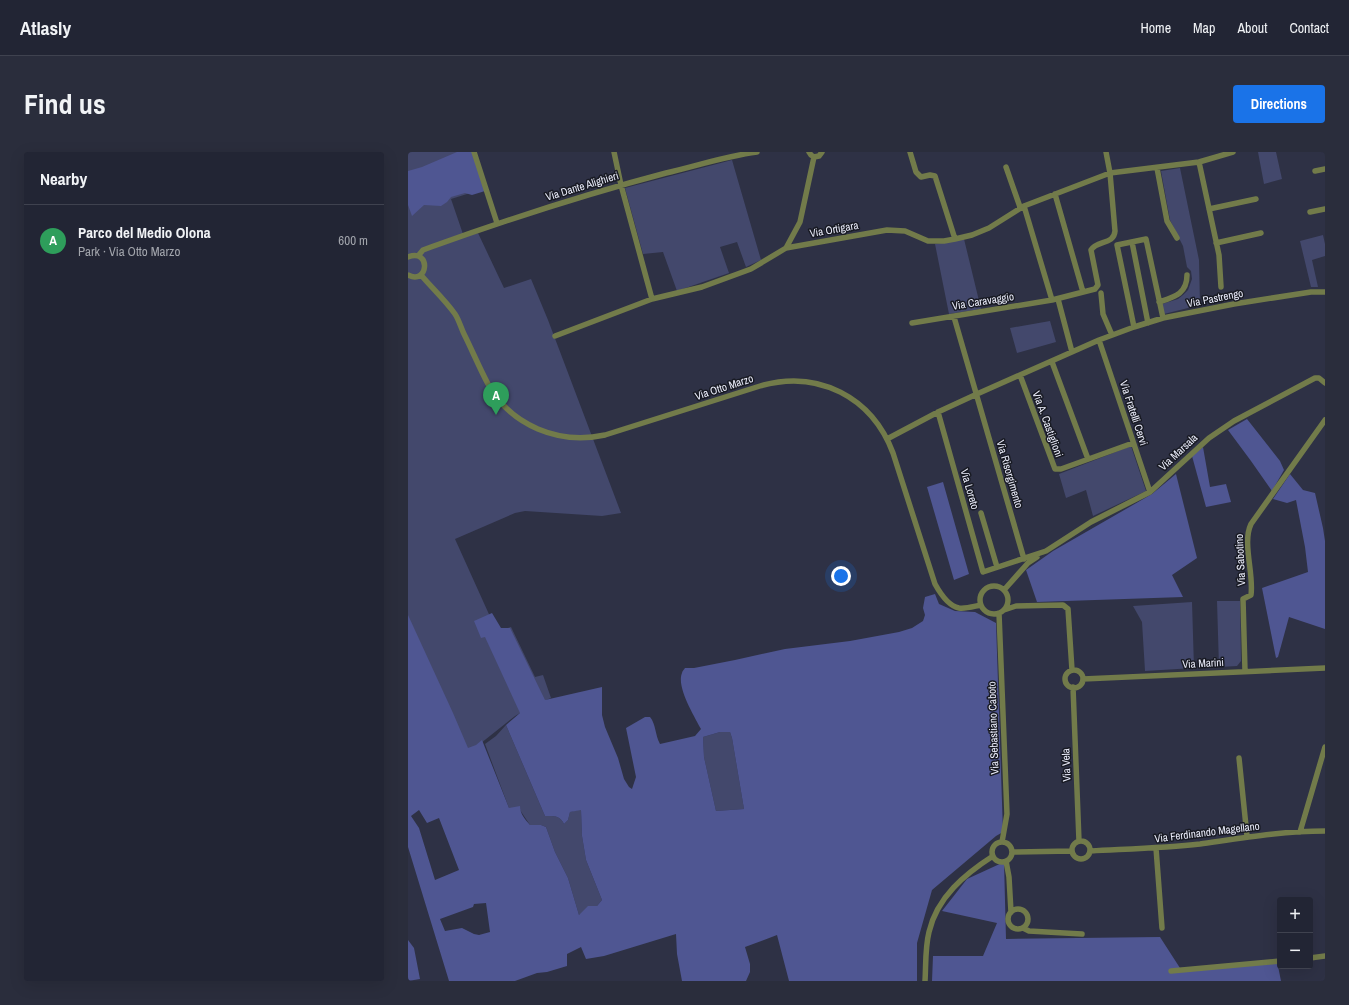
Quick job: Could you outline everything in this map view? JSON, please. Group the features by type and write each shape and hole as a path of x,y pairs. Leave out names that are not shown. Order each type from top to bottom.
{"street":[{"path":"474,152 497,223"},
{"path":"614,152 621,185 652,299"},
{"name":"Via Dante Alighieri","path":"408,257 412,255 418,256 423,250 497,223 621,185 722,159 757,152"},
{"path":"786,248 800,222 810,154 821,154 826,152"},
{"path":"910,152 916,172 921,177 930,175 935,176 955,238"},
{"path":"1106,152 1110,173"},
{"name":"Via Ortigara","path":"555,336 652,299 702,287 751,269 786,248 887,230 905,231 928,241 944,241 972,235 989,228 1022,206 1110,173 1200,162 1229,153"},
{"path":"1200,162 1219,255 1221,287"},
{"path":"1006,167 1022,206 1072,352"},
{"path":"1157,168 1167,221 1177,238"},
{"path":"1315,172 1325,169"},
{"name":"Via Caravaggio","path":"912,323 1055,300 1095,289 1098,285 1091,253 1092,247 1112,239 1115,235 1110,173"},
{"path":"1055,194 1083,292"},
{"path":"1209,209 1256,199"},
{"path":"1310,212 1325,209"},
{"path":"1216,243 1261,233"},
{"path":"1134,328 1117,245 1146,239 1163,318"},
{"path":"1132,242 1148,323"},
{"path":"408,275 416,277 421,275 424,270 425,265 423,260 418,256"},
{"name":"Via Otto Marzo","path":"421,275 455,315 485,378 497,398 507,409 532,426 560,436 590,438 606,435 776,382 793,380 821,384 833,388 847,396 861,405 872,417 887,439 938,589 948,602 959,608 981,605"},
{"path":"1159,302 1174,297 1180,293 1187,282 1187,275"},
{"name":"Via Pastrengo","path":"887,439 938,412 1112,335 1163,318 1234,304 1311,292 1325,292"},
{"path":"1101,293 1103,314 1112,335"},
{"name":"Via Risorgimento","path":"954,316 1024,559"},
{"name":"Via Fratelli Cervi","path":"1099,340 1150,492"},
{"path":"1052,362 1088,459"},
{"name":"Via A. Castiglioni","path":"1020,375 1054,467 1057,470 1133,443"},
{"name":"Via Marsala","path":"1004,590 1028,562 1091,522 1150,492 1209,438 1234,421 1315,378 1319,378 1325,383"},
{"name":"Via Loreto","path":"938,412 983,572"},
{"name":"Via Sabotino","path":"1245,671 1243,599 1251,595 1252,586 1247,539 1248,528 1325,420"},
{"path":"982,513 997,567"},
{"name":"Via Marsala","path":"983,572 1046,551"},
{"path":"995,586 1004,590 1008,602 1001,611 995,614 987,612 981,605 981,596 986,588 995,586"},
{"name":"Via Vela","path":"1001,611 1016,606 1063,605 1068,609 1072,670 1067,674 1066,679 1068,684 1073,687 1079,841"},
{"name":"Via Sebastiano Caboto","path":"993,856 994,847 996,844 1002,842 1006,814 1001,611"},
{"name":"Via Marini","path":"1083,679 1325,668"},
{"path":"1072,670 1080,672 1083,679 1078,686 1073,687"},
{"path":"1300,832 1325,747"},
{"path":"1239,758 1247,836"},
{"name":"Via Ferdinando Magellano","path":"1012,852 1072,851 1074,857 1080,860 1086,859 1091,851 1156,848 1200,844 1247,836 1325,831"},
{"path":"1072,851 1073,846 1079,841 1087,843 1091,851"},
{"path":"925,981 928,933 931,922 942,900 967,874 993,856 997,860 1006,861 1010,858 1012,852 1010,846 1002,842"},
{"path":"1156,848 1162,928"},
{"path":"1006,861 1009,877 1011,912 1008,917 1010,926 1016,929 1023,928 1029,931 1082,934"},
{"path":"1011,912 1014,910 1021,910 1026,913 1028,916 1027,923 1023,928"},
{"path":"1313,958 1325,956"},
{"path":"1171,971 1277,962"}],"shaded area":[{"path":"408,152 471,152 483,189 451,199 464,237 478,233 504,288 531,279 621,513 602,516 525,511 515,513 455,539 497,632 511,627 535,677 543,675 551,698 536,704 515,716 432,782 408,741"},
{"path":"457,152 472,152 485,191 472,195 465,193 451,197 441,206 424,205 412,216 408,205 408,171 422,167"},
{"path":"1258,152 1276,152 1282,179 1264,184"},
{"path":"732,160 761,260 746,267 737,242 720,247 729,273 677,291 663,252 643,254 625,188"},
{"path":"1180,168 1199,260 1200,305 1164,314 1162,304 1178,299 1183,295 1188,290 1192,279 1191,271 1187,267 1183,246 1170,220 1161,171"},
{"path":"1323,235 1325,256 1312,260 1318,287 1311,287 1300,241"},
{"path":"964,239 981,309 949,314 935,244"},
{"path":"1050,321 1056,342 1017,353 1010,328"},
{"path":"1247,419 1280,461 1284,470 1272,491 1228,430"},
{"path":"1131,446 1146,491 1093,516 1086,490 1066,498 1059,474"},
{"path":"1203,447 1210,487 1226,484 1231,502 1206,507 1192,456"},
{"path":"1176,474 1197,558 1172,575 1183,597 1037,602 1026,570 1053,551 1152,494"},
{"path":"1290,474 1303,490 1315,493 1323,528 1325,541 1325,629 1289,617 1278,657 1276,658 1262,588 1308,572 1296,500 1287,503 1273,499"},
{"path":"943,482 969,574 954,580 927,487"},
{"path":"935,594 939,604 955,611 975,612 996,623 1003,832 996,836 932,890 917,943 917,981 789,981 777,935 745,947 750,964 750,972 746,981 682,981 677,954 676,934 604,956 586,959 581,947 567,954 567,966 547,972 537,973 515,981 449,981 408,847 408,615 468,748 476,745 482,740 509,808 520,806 522,814 530,825 541,825 546,827 555,852 568,878 579,915 588,906 597,906 602,900 586,860 582,836 581,810 570,812 568,820 564,824 558,818 553,816 545,816 506,725 520,713 485,637 481,638 474,621 492,613 501,628 510,628 545,700 602,687 602,715 605,727 618,758 624,779 632,789 636,777 626,728 645,717 650,717 660,744 695,736 701,729 684,694 681,679 682,672 685,668 694,668 785,649 850,641 899,632 912,628 923,621 925,615 923,608 925,597","holes":["720,732 730,732 732,738 744,809 716,811 704,757 703,737","419,810 427,823 439,818 459,870 435,880 419,828 411,816","486,903 490,932 479,935 462,928 445,931 440,919 473,907 474,904"]},
{"path":"1217,601 1240,601 1241,661 1237,666 1219,667"},
{"path":"1192,602 1194,668 1145,671 1142,622 1133,606"},
{"path":"506,725 545,816 553,816 558,818 564,824 568,820 570,812 581,809 582,836 586,860 602,900 597,906 579,915 568,878 555,852 546,827 541,825 530,825 520,810 509,808 485,744 496,736"},
{"path":"720,732 730,732 732,738 744,809 716,811 704,757 703,737"},
{"path":"1004,862 1006,939 1160,937 1180,968 1277,961 1277,969 1279,969 1281,981 932,981 933,956 983,956 997,923 942,911 967,879"},
{"path":"408,940 414,948 420,979 408,981"}],"place":[{"name":"Parco del Medio Olona","path":"496,415"}]}
